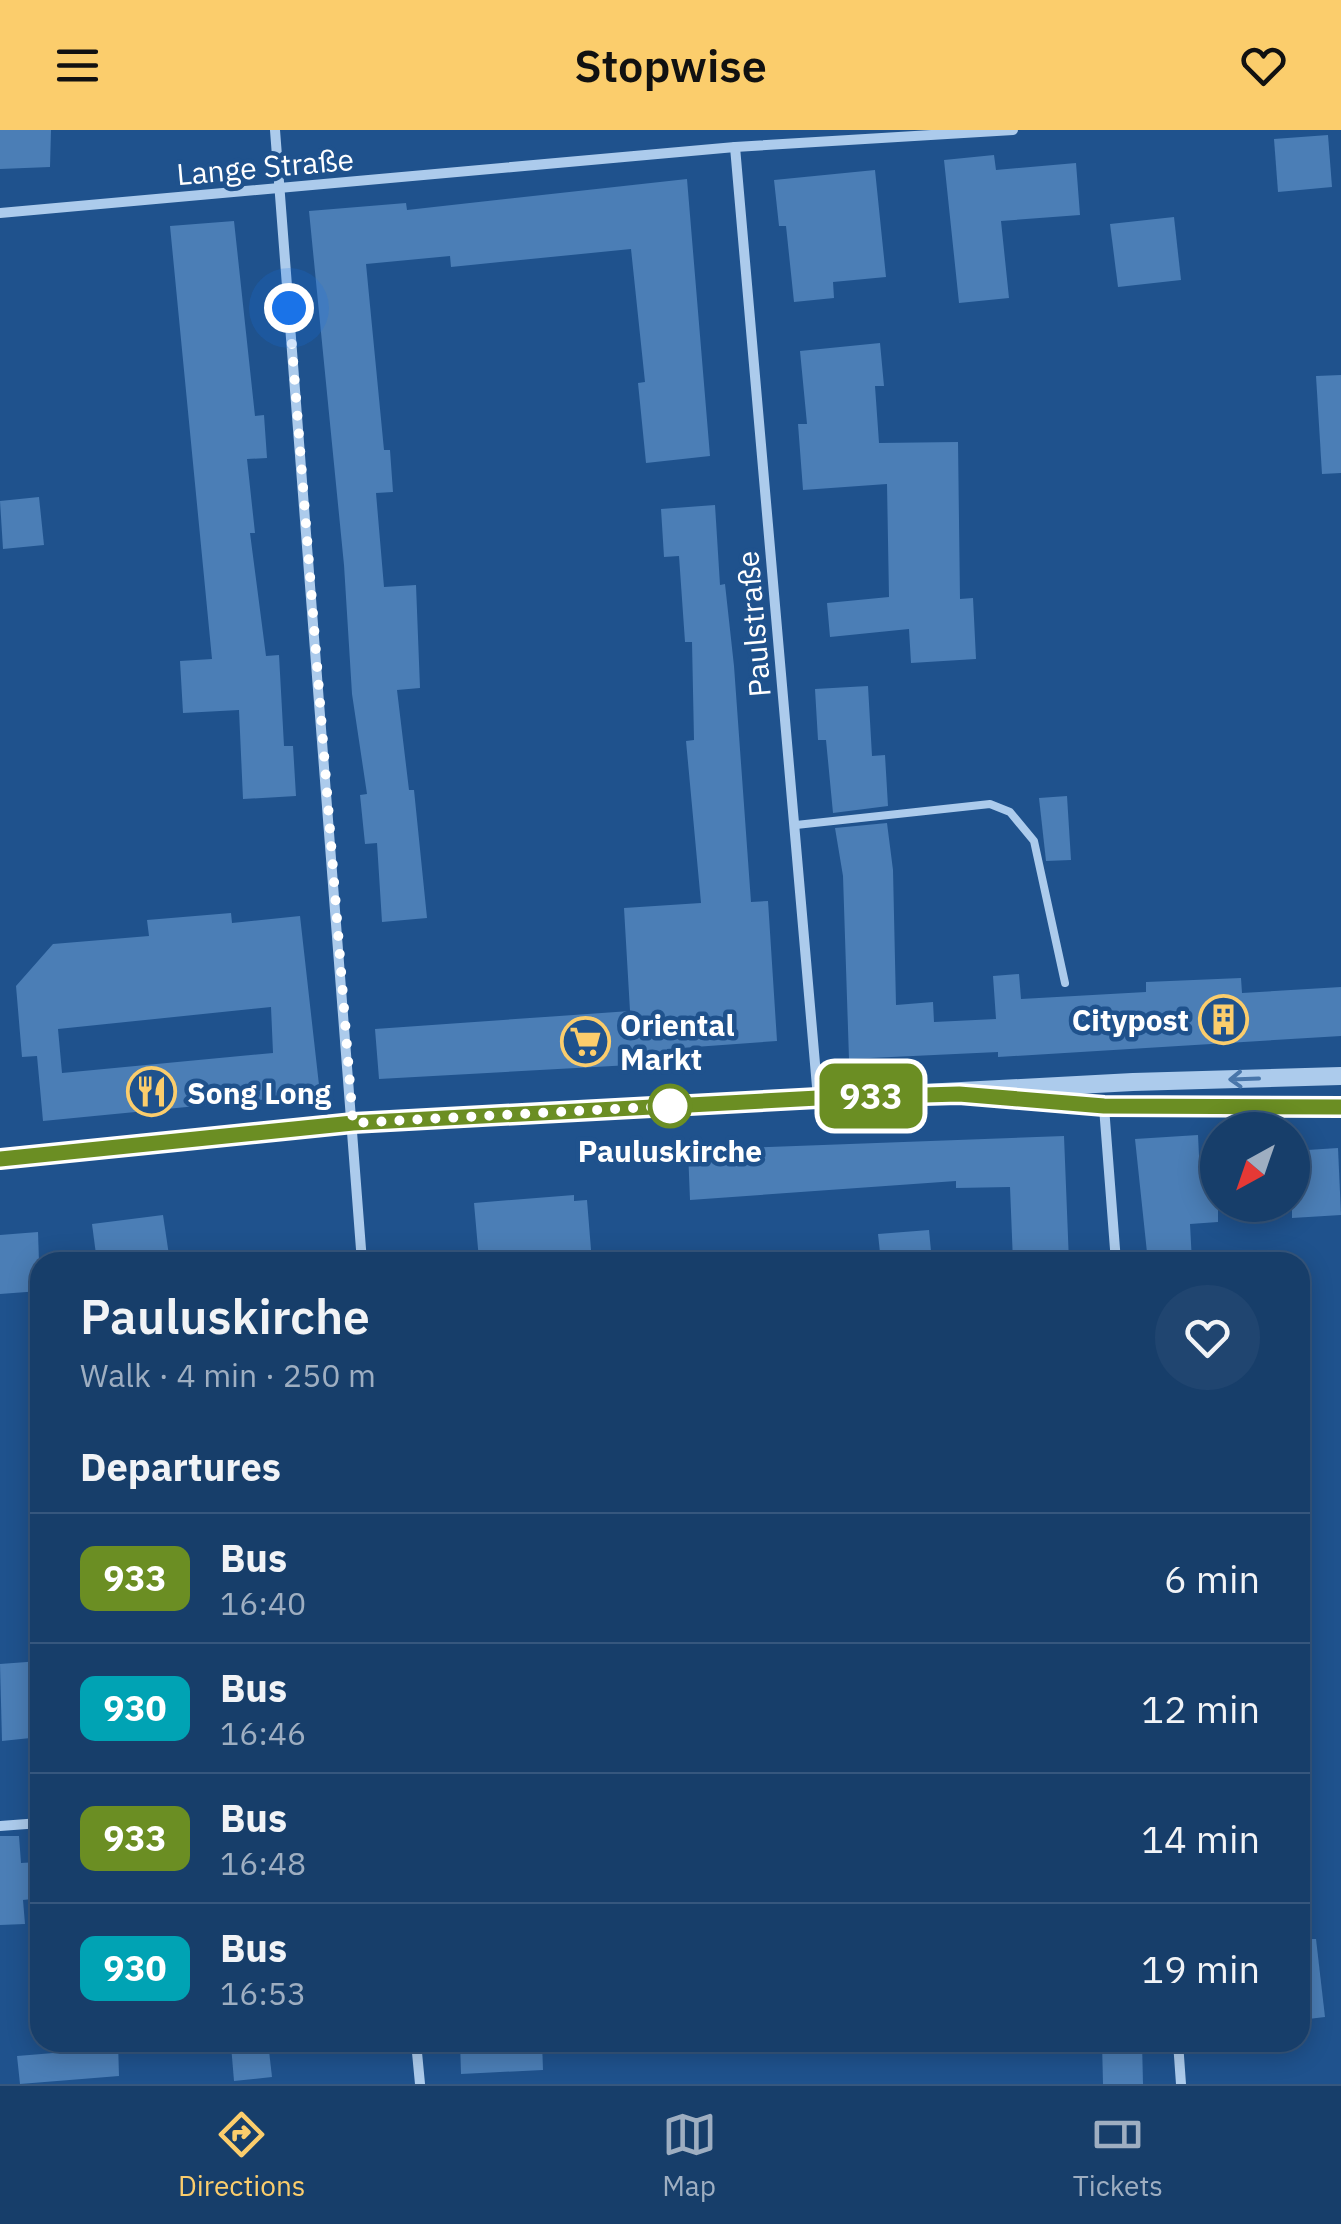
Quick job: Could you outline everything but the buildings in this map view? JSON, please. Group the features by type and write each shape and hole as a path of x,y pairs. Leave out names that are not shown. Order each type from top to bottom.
{"street":[{"path":"275,130 361,1252"},
{"name":"Lange Straße","path":"0,213 735,147 1013,130"},
{"name":"Paulstraße","path":"735,147 818,1098"},
{"path":"0,1159 353,1123 1133,1082 1341,1076"},
{"path":"959,1094 1104,1106 1341,1107"},
{"path":"1104,1106 1115,1252"},
{"path":"0,1826 30,1824"},
{"path":"417,2052 420,2084"},
{"path":"1179,2052 1181,2084"}],"lane":[{"path":"796,824 990,804 1010,812 1034,841 1065,983"}],"bus line":[{"name":"933","path":"0,1159 353,1123 818,1098 959,1094 1104,1106 1341,1107"}],"place":[{"name":"Citypost","path":"1224,1019"},
{"name":"Oriental Markt","path":"585,1041"},
{"name":"Song Long","path":"152,1092"},
{"name":"Pauluskirche","path":"670,1106"}],"route":[{"path":"289,308 353,1123 670,1106"}]}
